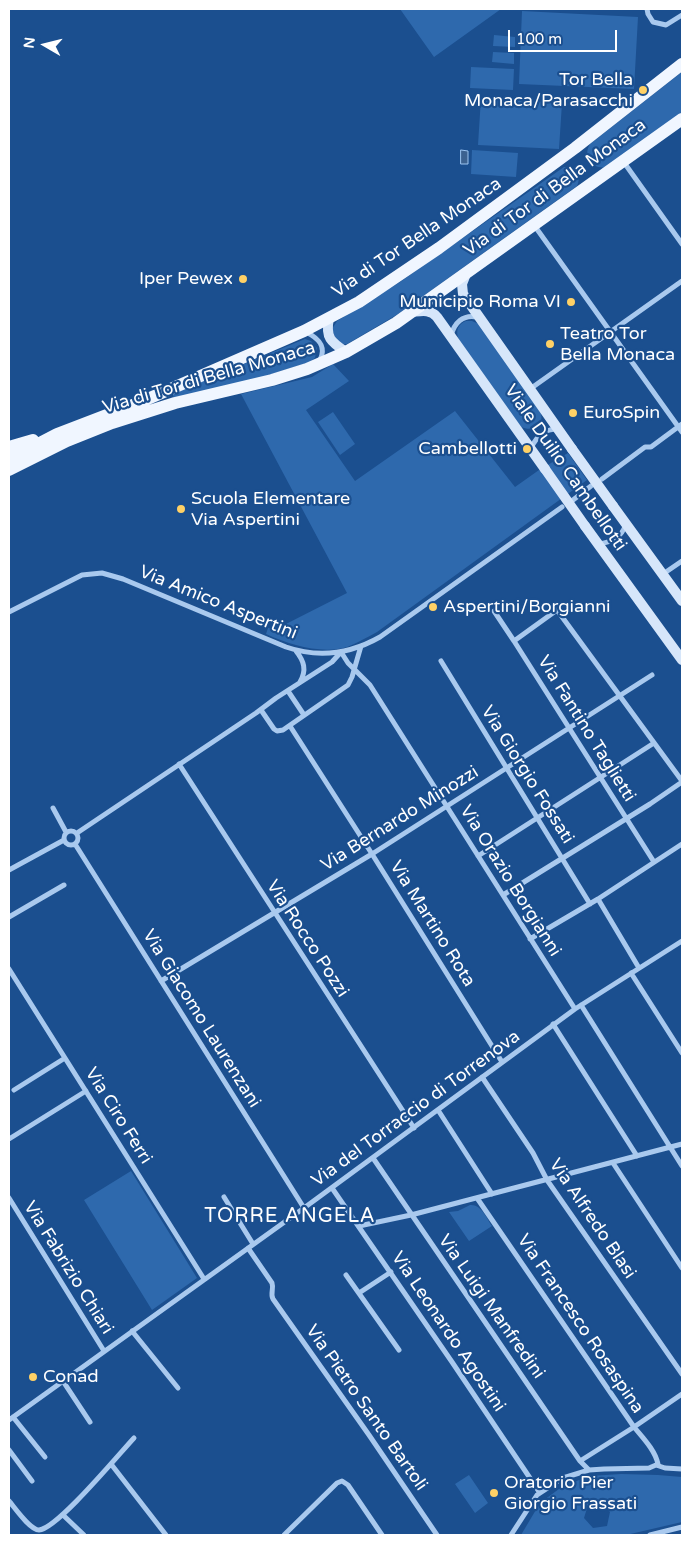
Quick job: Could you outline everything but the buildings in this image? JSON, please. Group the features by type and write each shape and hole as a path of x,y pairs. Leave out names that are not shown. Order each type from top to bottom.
{"main road":[{"name":"Via di Tor Bella Monaca","path":"9,459 62,438 127,407 304,331 376,291 439,248 575,148 682,64"},
{"name":"Via di Tor di Bella Monaca","path":"9,470 62,438 175,403 272,380 315,366 346,352 380,334 412,312 682,119"},
{"name":"Viale Duilio Cambellotti","path":"466,274 462,284 462,291 572,449 682,601"},
{"name":"Viale Duilio Cambellotti","path":"412,312 427,311 437,317 682,660"},
{"path":"329,318 329,338 335,345 346,352"},
{"path":"9,447 62,438"},
{"path":"9,480 62,438"}],"street":[{"path":"647,9 653,22 666,25 682,15"},
{"path":"623,161 682,244"},
{"path":"534,225 681,428 651,447 645,447 602,479"},
{"path":"530,389 682,281"},
{"path":"451,338 454,328 461,319 471,316 480,318"},
{"path":"304,331 314,336 322,346 322,355 315,366"},
{"path":"531,448 542,433 548,430 559,429"},
{"path":"573,500 591,486"},
{"name":"Via Amico Aspertini","path":"9,612 78,577 91,574 107,574 123,579 276,644 319,654 341,652 361,646 384,635 562,508"},
{"path":"598,544 616,539 622,533 626,524"},
{"path":"663,574 682,561"},
{"path":"503,895 682,782 557,610 514,640"},
{"name":"Via Fantino Taglietti","path":"494,611 654,862"},
{"path":"261,710 275,730 280,731 290,726 345,688 351,681 361,646"},
{"path":"296,650 304,665 304,672 300,682"},
{"path":"77,833 335,660 341,652"},
{"name":"Via Orazio Borgianni","path":"341,652 346,661 370,685 575,1009"},
{"name":"Via Giorgio Fossati","path":"441,661 590,904"},
{"name":"Via Bernardo Minozzi","path":"161,982 372,854 652,675"},
{"path":"288,691 304,715"},
{"name":"Via Martino Rota","path":"290,726 502,1062"},
{"path":"478,856 654,743"},
{"name":"Via Rocco Pozzi","path":"179,764 414,1128"},
{"path":"53,808 66,832 64,840"},
{"path":"66,832 71,830 77,833"},
{"path":"64,840 70,845 75,844 78,840 77,833"},
{"path":"9,870 64,840"},
{"name":"Via Giacomo Laurenzani","path":"75,844 304,1208"},
{"path":"530,939 598,899 682,844"},
{"path":"9,917 64,885"},
{"path":"598,899 639,968"},
{"name":"Via del Torraccio di Torrenova","path":"11,1418 332,1188 553,1024 682,941"},
{"name":"Via Ciro Ferri","path":"9,968 204,1279"},
{"path":"631,973 682,1053"},
{"path":"581,1005 682,1166"},
{"path":"553,1024 638,1156"},
{"path":"14,1090 65,1058"},
{"name":"Via Alfredo Blasi","path":"482,1077 532,1153 547,1180 682,1374"},
{"path":"9,1139 86,1091"},
{"path":"438,1110 492,1194"},
{"path":"359,1226 411,1215 682,1144"},
{"name":"Via Luigi Manfredini","path":"373,1158 580,1461 589,1470"},
{"path":"613,1163 682,1268"},
{"name":"Via Leonardo Agostini","path":"332,1188 540,1493"},
{"path":"224,1197 250,1246"},
{"name":"Via Fabrizio Chiari","path":"9,1198 104,1351"},
{"name":"Via Francesco Rosaspina","path":"477,1198 655,1455 658,1464 656,1465"},
{"name":"Via Pietro Santo Bartoli","path":"250,1246 272,1282 272,1297 437,1535"},
{"path":"359,1293 390,1272"},
{"path":"346,1275 399,1350"},
{"path":"132,1331 178,1388"},
{"path":"63,1381 90,1422"},
{"path":"580,1461 682,1394"},
{"path":"11,1418 46,1457"},
{"path":"9,1501 32,1527 39,1530 46,1528 63,1515 134,1438"},
{"path":"9,1450 32,1481"},
{"path":"111,1464 166,1535"},
{"path":"511,1535 534,1498 563,1478 589,1470 649,1468 656,1465 665,1468 682,1469"},
{"path":"284,1535 337,1483 342,1481 348,1485 382,1535"},
{"path":"63,1515 84,1535"},
{"path":"650,1535 682,1527"}],"shaded area":[{"path":"400,9 501,9 434,57"},
{"path":"522,11 638,17 634,89 519,84"},
{"path":"494,35 515,37 515,47 493,46"},
{"path":"493,52 514,53 514,64 492,62"},
{"path":"471,67 514,69 513,90 470,88"},
{"path":"682,72 682,112 607,167 597,167 590,162 587,153 590,144"},
{"path":"481,98 562,103 559,149 478,145"},
{"path":"461,150 468,151 468,164 461,164"},
{"path":"472,150 518,153 516,177 471,174"},
{"path":"564,167 575,170 579,179 577,186 398,314 347,344 343,344 335,339 332,329 337,321 400,282"},
{"path":"466,321 479,324 541,413 541,421 537,427 530,429 521,427 459,340 458,328"},
{"path":"305,339 311,341 317,348 315,358 310,362 249,381 174,398 172,393"},
{"path":"333,364 349,381 306,410 355,481 455,411 515,487 568,453 587,480 377,632 348,647 329,650 301,646 266,634 268,628 282,626 347,593 241,394 312,377"},
{"path":"333,412 355,444 340,455 318,422"},
{"path":"131,1171 197,1278 152,1310 84,1200"},
{"path":"470,1205 480,1209 492,1226 469,1241 449,1212 458,1211"},
{"path":"621,1474 682,1477 682,1522 626,1535 521,1535 540,1503 563,1486 590,1476","holes":["602,1502 610,1512 607,1526 593,1528 584,1518 588,1505"]},
{"path":"469,1475 488,1503 475,1513 455,1484"}],"place":[{"name":"Tor Bella Monaca/Parasacchi","path":"643,90"},
{"name":"Iper Pewex","path":"243,279"},
{"name":"Municipio Roma VI","path":"571,302"},
{"name":"Teatro Tor Bella Monaca","path":"550,344"},
{"name":"EuroSpin","path":"573,413"},
{"name":"Cambellotti","path":"527,449"},
{"name":"Scuola Elementare Via Aspertini","path":"181,509"},
{"name":"Aspertini/Borgianni","path":"433,607"},
{"name":"Conad","path":"33,1377"},
{"name":"Oratorio Pier Giorgio Frassati","path":"494,1493"}],"district":[{"name":"TORRE ANGELA","path":"290,1217"}]}
